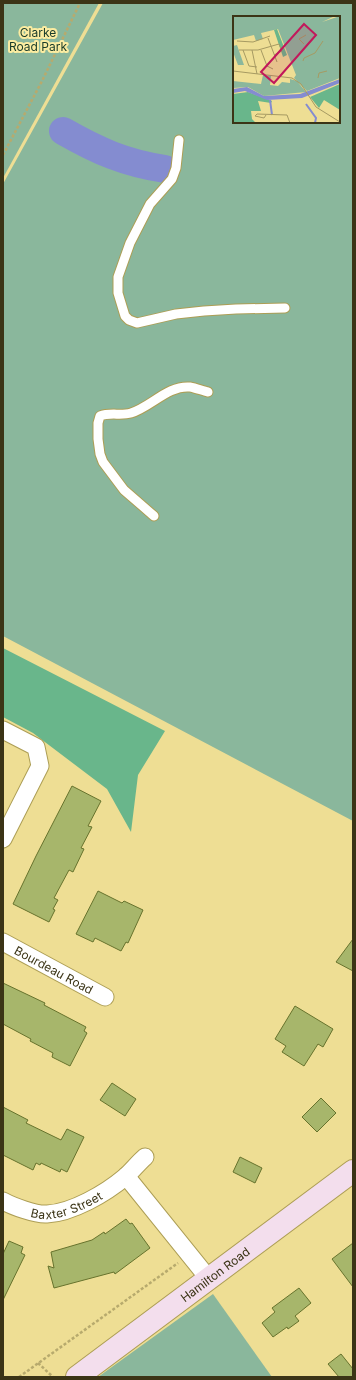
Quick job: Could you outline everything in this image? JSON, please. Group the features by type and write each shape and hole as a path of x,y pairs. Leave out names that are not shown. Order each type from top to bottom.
{"main road":[{"name":"Hamilton Road","path":"77,1377 353,1171"}],"street":[{"path":"3,730 36,747 40,766 3,839"},
{"name":"Bourdeau Road","path":"3,942 105,997"},
{"name":"Baxter Street","path":"3,1201 13,1207 45,1215 68,1210 96,1196 126,1176 145,1157"},
{"path":"126,1176 209,1279"}],"lane":[{"path":"179,140 176,168 172,179 150,204 130,243 118,277 118,293 125,316 129,320 137,322 176,314 204,311 285,308"},
{"path":"154,516 124,490 103,462 100,454 98,438 98,423 100,416 106,413 116,415 129,414 138,411 177,388 190,387 208,392"}],"path":[{"path":"3,155 42,81 80,3"},
{"path":"19,1377 189,1255"},
{"path":"38,1363 53,1377"}],"green space":[{"name":"Clarke Road Park","path":"3,3 99,3 3,178"},
{"path":"103,3 353,3 353,821 3,636 3,184"},
{"path":"3,648 165,731 138,775 131,832 107,789 33,733 3,717"},
{"path":"213,1294 272,1377 98,1377"}],"building":[{"path":"72,786 101,801 88,826 92,827 81,848 84,849 73,872 69,870 54,898 58,900 53,909 55,910 49,922 13,904"},
{"path":"98,891 122,903 124,901 143,910 128,943 126,942 121,951 95,938 93,942 76,934"},
{"path":"353,939 353,971 336,962"},
{"path":"3,983 45,1003 44,1005 86,1027 84,1031 87,1033 70,1066 52,1057 53,1053 30,1041 31,1039 3,1024"},
{"path":"295,1006 333,1029 323,1047 318,1044 304,1066 282,1052 286,1046 275,1039"},
{"path":"112,1083 136,1099 125,1116 100,1100"},
{"path":"321,1098 336,1113 317,1132 302,1117"},
{"path":"3,1107 28,1120 26,1123 61,1140 67,1129 84,1137 67,1172 61,1169 60,1172 41,1163 40,1165 36,1163 33,1170 3,1155"},
{"path":"240,1157 262,1168 255,1183 233,1172"},
{"path":"126,1219 130,1224 132,1223 150,1248 115,1274 114,1272 54,1288 48,1266 54,1268 51,1252 92,1240 104,1232 105,1234"},
{"path":"9,1241 23,1247 21,1253 25,1255 3,1300 3,1254"},
{"path":"353,1243 353,1287 332,1259"},
{"path":"299,1288 311,1303 295,1316 299,1321 273,1337 262,1323 275,1312 272,1308"},
{"path":"341,1354 353,1369 353,1377 339,1377 328,1364"}],"waterway":[{"path":"63,131 88,145 124,160 165,169"}]}
